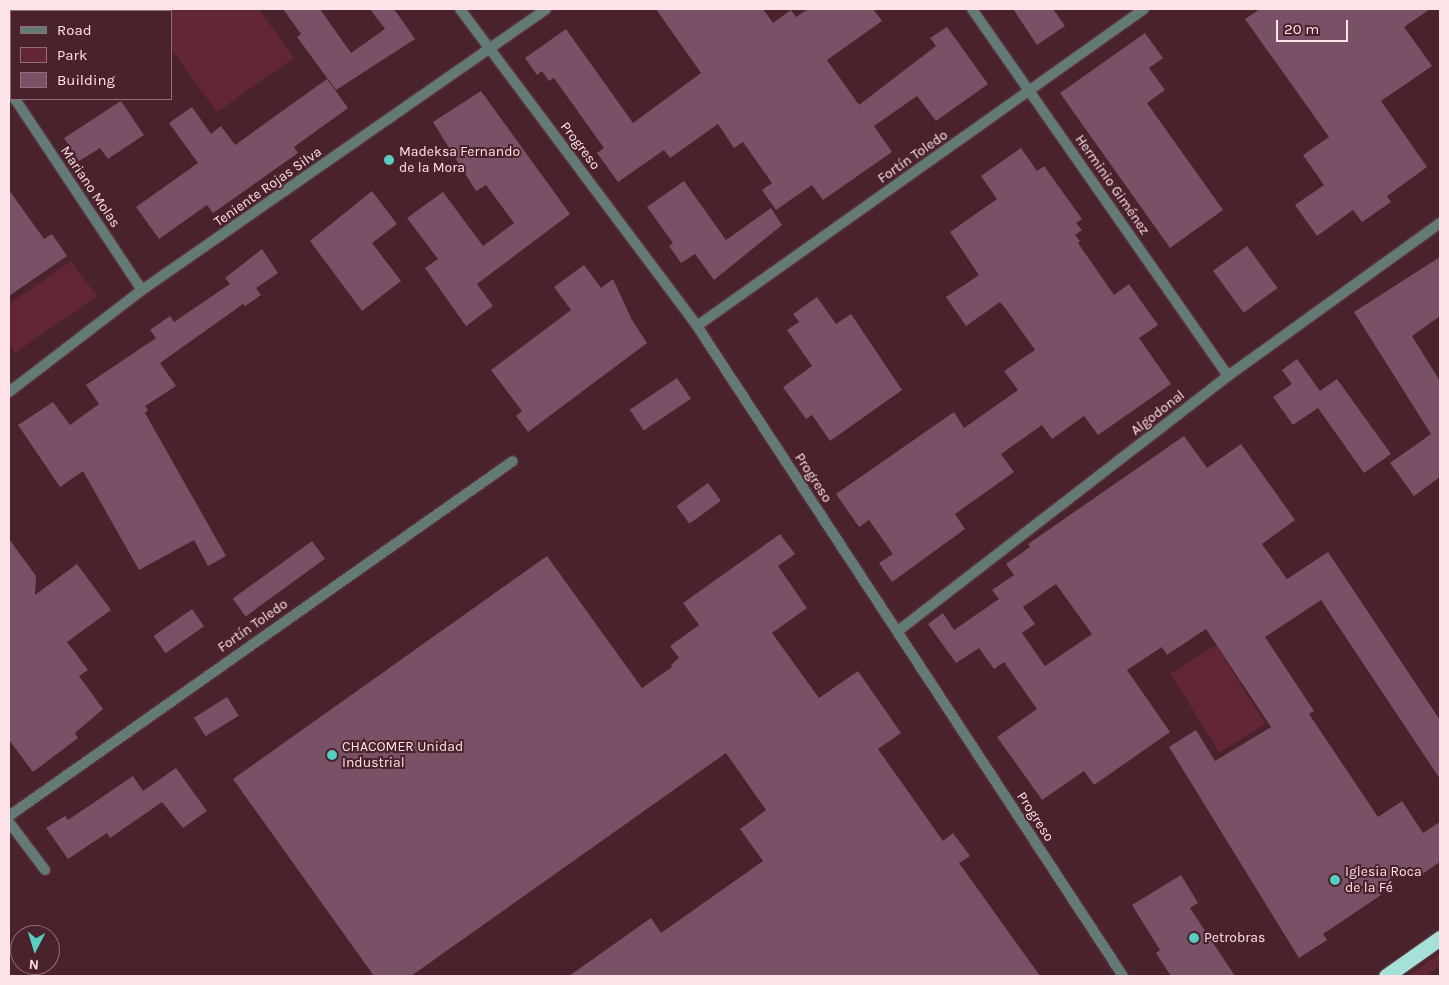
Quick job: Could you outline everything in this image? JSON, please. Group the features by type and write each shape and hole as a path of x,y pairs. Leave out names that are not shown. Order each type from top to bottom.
{"highway":[{"path":"1386,976 1440,938"}],"street":[{"name":"Progreso","path":"460,9 696,326 1123,976"},
{"name":"Teniente Rojas Silva","path":"9,392 142,290 491,50 546,9"},
{"name":"Herminio Giménez","path":"972,9 1228,376"},
{"name":"Fortín Toledo","path":"696,326 1144,9"},
{"name":"Mariano Molas","path":"16,100 142,290"},
{"name":"Algodonal","path":"898,631 1228,376 1440,223"},
{"name":"Fortín Toledo","path":"9,816 513,461"},
{"path":"9,822 45,870"}],"green space":[{"path":"143,9 259,9 294,58 217,112 172,50 172,10"},
{"path":"71,261 97,296 15,353 9,344 9,304"},
{"path":"1216,645 1265,724 1219,752 1170,674"},
{"path":"1440,953 1440,966 1426,976 1408,976"}],"building":[{"path":"283,9 320,9 351,53 385,29 370,9 394,9 415,39 336,90 297,37 301,34"},
{"path":"656,9 763,9 773,23 791,10 796,17 808,9 873,9 882,21 827,60 859,105 936,46 930,38 947,27 988,84 936,121 917,96 874,126 892,152 823,200 812,185 776,210 762,190 772,183 743,142 734,148 718,124 670,158 664,150 618,182 597,153 604,148 554,78 549,81 542,71 537,75 525,58 566,29 633,123 701,73"},
{"path":"1013,9 1053,9 1065,26 1037,45"},
{"path":"1260,9 1430,9 1404,27 1432,66 1381,101 1427,167 1387,196 1391,202 1362,222 1353,210 1317,236 1295,205 1324,185 1303,155 1329,137 1245,19"},
{"path":"1145,33 1163,58 1149,68 1165,90 1147,103 1223,210 1170,248 1060,93"},
{"path":"327,79 348,108 294,147 298,153 213,213 207,205 159,239 136,207 198,163 169,123 192,107 211,134 221,126 235,145"},
{"path":"481,91 570,214 477,284 493,306 466,326 425,268 438,259 407,218 443,192 483,246 514,223 486,185 476,191 433,122"},
{"path":"121,101 144,135 108,159 100,148 79,161 64,138"},
{"path":"1021,148 1037,171 1044,166 1082,219 1076,223 1082,230 1075,235 1080,241 1078,243 1114,295 1129,284 1158,325 1139,338 1171,384 1098,435 1084,416 1052,439 1042,425 1001,454 1014,472 955,514 965,529 892,582 879,563 893,554 869,520 859,527 836,494 954,412 964,428 1018,390 1004,371 1035,350 1006,309 1000,302 966,326 946,297 979,275 950,232 997,199 981,176"},
{"path":"684,181 726,240 771,208 782,225 714,280 695,254 681,263 669,246 673,243 647,207"},
{"path":"9,190 44,239 52,234 67,256 9,296"},
{"path":"372,191 397,224 372,243 401,281 362,311 310,241"},
{"path":"1247,246 1278,288 1244,313 1213,271"},
{"path":"262,249 278,273 256,288 261,295 245,306 243,304 160,363 176,386 145,406 148,410 145,413 226,556 208,566 194,540 139,570 83,471 60,487 18,425 53,402 70,425 99,404 86,385 156,338 150,330 170,316 174,322 230,284 225,278"},
{"path":"1440,257 1440,316 1412,336 1440,381 1440,477 1414,496 1390,463 1431,434 1354,312"},
{"path":"584,265 601,288 613,279 632,320 647,343 528,432 516,416 522,411 491,370 571,310 554,287"},
{"path":"817,297 836,324 851,314 902,390 830,441 812,415 806,419 783,387 812,366 787,330 799,322 793,314"},
{"path":"1297,359 1320,391 1337,379 1391,454 1364,473 1318,408 1293,425 1273,397 1292,384 1282,370"},
{"path":"677,378 691,399 644,431 630,410"},
{"path":"1184,436 1207,468 1241,444 1295,520 1262,544 1287,579 1328,552 1440,720 1440,779 1321,600 1265,637 1314,711 1309,714 1378,817 1402,801 1423,833 1440,822 1440,862 1418,877 1410,866 1377,888 1381,895 1323,934 1327,940 1299,958 1169,747 1196,730 1215,761 1271,727 1206,629 1167,655 1162,647 1127,670 1170,732 1094,785 1084,771 1042,800 997,737 1037,709 1004,662 994,669 979,648 956,663 928,624 943,613 954,630 999,599 992,590 1014,575 1006,564 1030,547 1028,544","holes":["1056,584 1092,634 1045,666 1022,633 1035,624 1023,607"]},
{"path":"708,483 721,501 689,524 676,506"},
{"path":"780,534 795,554 778,566 807,608 772,633 819,698 858,671 901,733 878,749 943,841 953,833 970,856 959,863 1040,976 569,976 651,918 661,933 763,861 740,829 766,810 726,753 411,976 374,976 233,779 547,556 642,688 672,667 671,665 679,658 670,646 699,625 683,603"},
{"path":"9,539 36,576 35,595 77,564 111,610 67,642 88,670 79,676 103,709 75,733 78,738 33,772 9,740"},
{"path":"312,541 325,559 246,616 233,599"},
{"path":"192,609 204,626 166,653 153,636"},
{"path":"227,697 239,716 206,736 194,718"},
{"path":"176,768 207,811 183,828 162,802 110,838 107,833 68,859 46,828 65,816 68,820 133,776 143,791"},
{"path":"1181,875 1198,903 1190,908 1235,976 1171,976 1156,953 1160,950 1132,905"}],"place":[{"name":"Madeksa Fernando de la Mora","path":"389,160"},
{"name":"CHACOMER Unidad Industrial","path":"332,755"},
{"name":"Iglesia Roca de la Fé","path":"1335,880"},
{"name":"Petrobras","path":"1194,938"}]}
